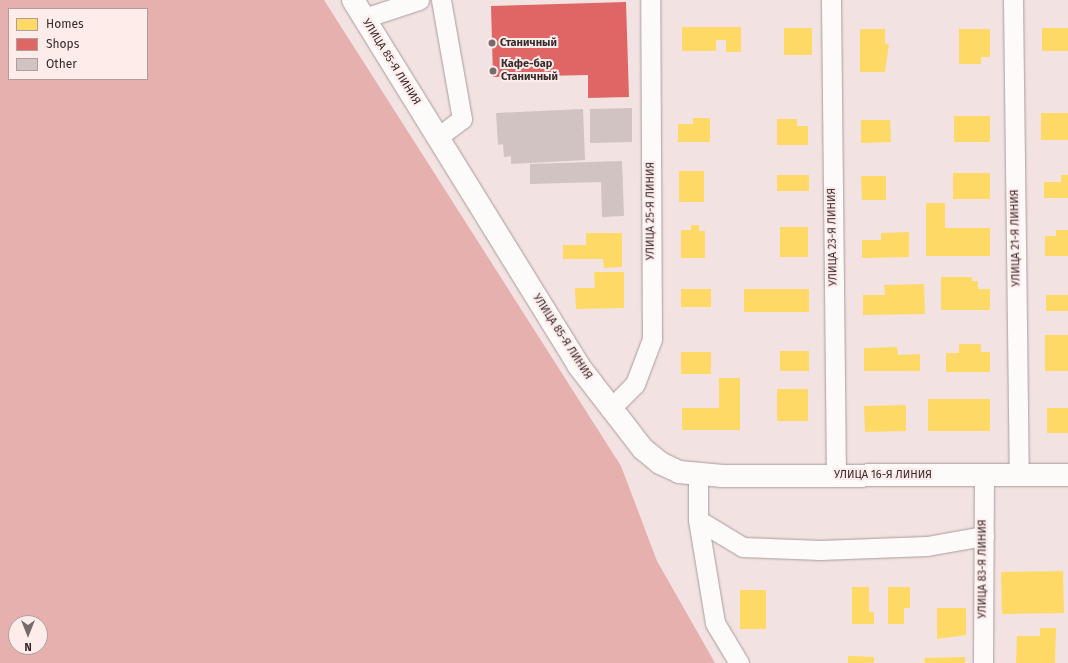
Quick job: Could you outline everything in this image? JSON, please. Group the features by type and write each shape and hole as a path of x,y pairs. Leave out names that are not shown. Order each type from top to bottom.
{"main road":[{"name":"УЛИЦА 85-Я ЛИНИЯ","path":"359,9 578,365 610,409 643,449 660,463 679,472 698,474"},
{"name":"УЛИЦА 16-Я ЛИНИЯ","path":"698,474 1068,475"}],"street":[{"path":"359,9 419,0"},
{"path":"438,137 462,119 441,0"},
{"name":"УЛИЦА 25-Я ЛИНИЯ","path":"610,409 635,384 652,339 650,0"},
{"name":"УЛИЦА 23-Я ЛИНИЯ","path":"831,0 836,474"},
{"name":"УЛИЦА 21-Я ЛИНИЯ","path":"1013,0 1019,475"},
{"path":"698,474 698,520 715,623 738,663"},
{"name":"УЛИЦА 83-Я ЛИНИЯ","path":"983,663 984,475"},
{"path":"698,520 743,547 820,550 927,546 984,536"}],"shaded area":[{"path":"0,0 324,0 621,466 657,561 715,663 0,663"}],"building: Homes":[{"path":"682,27 741,27 741,52 726,52 726,40 716,40 716,51 682,51"},
{"path":"784,28 812,28 812,55 784,55"},
{"path":"1042,28 1068,28 1068,51 1042,51"},
{"path":"860,29 885,29 885,44 889,44 885,72 860,72"},
{"path":"959,29 990,29 990,57 981,57 981,64 959,64"},
{"path":"1041,113 1068,113 1068,140 1041,140"},
{"path":"954,116 990,116 990,142 954,142"},
{"path":"693,118 710,118 710,142 678,142 678,124 693,124"},
{"path":"777,119 797,119 797,126 808,126 808,145 777,145"},
{"path":"861,120 890,120 891,142 861,143"},
{"path":"679,171 704,171 704,202 679,202"},
{"path":"953,173 990,173 990,199 953,199"},
{"path":"777,175 809,175 809,191 777,191"},
{"path":"1061,175 1068,175 1068,198 1044,198 1044,182 1061,182"},
{"path":"861,176 886,176 886,200 862,200"},
{"path":"926,203 945,203 945,228 990,228 990,256 926,256"},
{"path":"691,225 699,225 699,231 705,231 705,258 681,258 681,230 691,230"},
{"path":"780,227 808,227 808,257 780,257"},
{"path":"1056,230 1068,230 1068,256 1045,256 1045,236 1056,236"},
{"path":"909,232 909,257 862,258 862,240 881,240 881,233"},
{"path":"586,233 622,233 622,267 604,268 603,259 563,259 563,245 586,245"},
{"path":"594,272 624,272 624,308 576,309 575,288 595,288"},
{"path":"941,277 972,277 972,281 978,281 978,289 990,289 990,310 941,310"},
{"path":"924,284 925,314 863,315 863,295 885,295 884,285"},
{"path":"681,289 711,289 711,307 681,307"},
{"path":"744,289 809,289 809,312 744,312"},
{"path":"1046,295 1068,295 1068,311 1046,311"},
{"path":"1045,335 1068,335 1068,371 1045,371"},
{"path":"959,344 981,344 981,352 990,352 990,372 946,372 946,353 959,353"},
{"path":"897,347 898,355 920,354 920,371 864,371 864,348"},
{"path":"780,351 809,351 809,371 780,371"},
{"path":"681,352 711,352 711,374 681,374"},
{"path":"719,378 740,378 740,430 682,430 682,408 719,408"},
{"path":"777,389 808,389 808,421 777,421"},
{"path":"928,399 990,399 990,431 928,431"},
{"path":"906,405 906,431 865,432 864,406"},
{"path":"1047,408 1068,408 1068,433 1047,433"},
{"path":"1063,571 1064,613 1002,614 1001,572"},
{"path":"852,587 869,587 869,612 874,612 874,624 852,624"},
{"path":"888,587 910,587 910,608 904,608 904,624 888,624"},
{"path":"740,590 766,590 766,629 740,629"},
{"path":"937,608 966,608 966,635 937,639"},
{"path":"1040,628 1056,628 1055,663 1016,663 1017,636 1040,636"},
{"path":"848,656 874,657 874,663 848,663"},
{"path":"965,657 965,663 925,663 924,658"}],"building: Shops":[{"path":"626,2 629,97 588,98 588,75 493,77 491,6"}],"building: Other":[{"path":"632,108 632,142 590,143 590,109"},
{"path":"583,109 585,160 511,164 511,156 504,157 503,144 498,145 496,113"},
{"path":"622,161 624,216 602,217 601,182 530,184 530,164"}],"place":[{"name":"Станичный","path":"492,43"},
{"name":"Кафе-бар Станичный","path":"493,71"}]}
